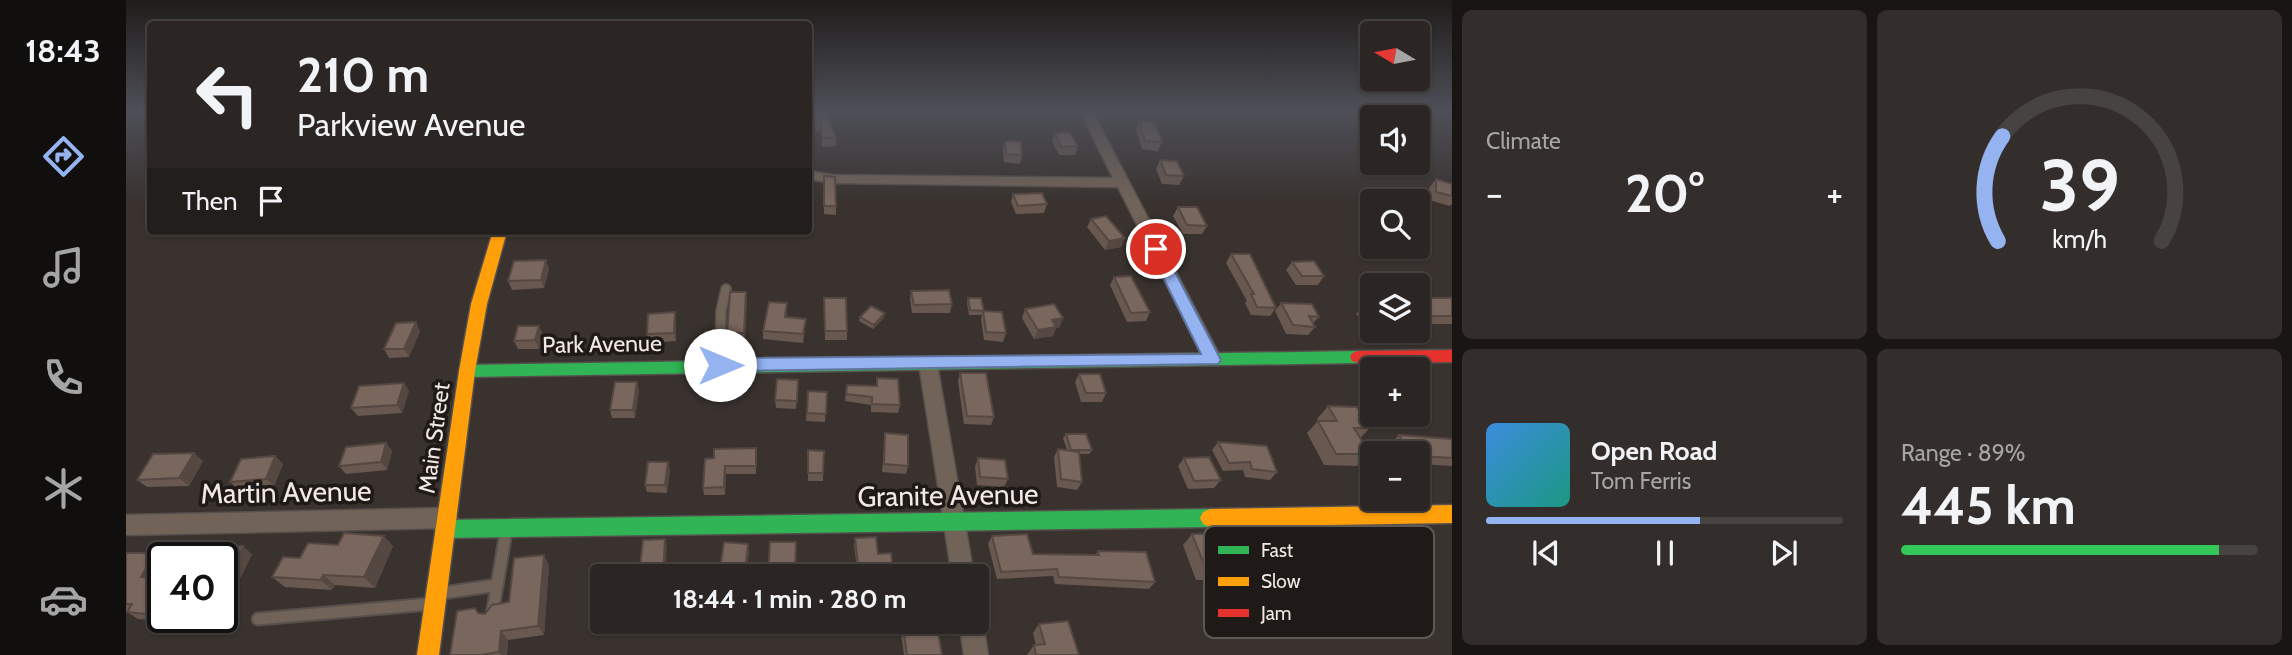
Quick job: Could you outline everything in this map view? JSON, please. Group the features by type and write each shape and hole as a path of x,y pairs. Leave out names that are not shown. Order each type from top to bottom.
{"street":[{"path":"1101,142 1213,360"},
{"path":"812,176 833,179 1122,183"},
{"name":"Main Street","path":"428,655 467,371 482,292 499,235"},
{"name":"Park Avenue","path":"467,371 720,365 1452,356"},
{"path":"928,364 961,564"},
{"name":"Granite Avenue","path":"446,524 506,528 1452,514"},
{"name":"Martin Avenue","path":"126,525 446,524"},
{"path":"973,634 976,655"}],"lane":[{"path":"720,365 721,311 726,289"},
{"path":"491,616 506,528"},
{"path":"258,619 436,599 497,585"}],"building":[{"path":"1005,142 1021,142 1022,155 1006,154"},
{"path":"1059,142 1075,142 1078,146 1061,147"},
{"path":"1160,160 1177,161 1184,176 1166,175"},
{"path":"824,176 835,177 836,206 824,206"},
{"path":"1436,179 1452,184 1452,196 1436,192"},
{"path":"1042,193 1047,204 1018,206 1013,194"},
{"path":"1178,207 1197,207 1207,226 1187,225"},
{"path":"1106,216 1125,238 1109,241 1091,219"},
{"path":"1231,254 1250,254 1276,308 1257,307 1251,294 1254,294"},
{"path":"546,260 541,280 508,281 514,261"},
{"path":"1314,261 1324,276 1302,276 1292,262"},
{"path":"1131,276 1150,312 1131,313 1114,277"},
{"path":"949,290 952,304 914,305 911,291"},
{"path":"730,292 746,292 744,333 727,333"},
{"path":"824,298 846,298 847,331 825,331"},
{"path":"968,298 981,298 984,311 970,310"},
{"path":"1430,298 1452,298 1452,316 1430,316"},
{"path":"769,302 787,303 785,317 806,319 803,334 763,331"},
{"path":"1281,303 1312,304 1319,317 1309,316 1315,327 1293,325"},
{"path":"1054,304 1063,318 1052,320 1056,327 1038,330 1025,309"},
{"path":"871,306 885,313 874,325 860,317"},
{"path":"983,311 1002,312 1006,333 986,332"},
{"path":"675,312 674,333 647,334 648,314"},
{"path":"416,322 404,349 384,349 396,323"},
{"path":"518,326 539,326 535,340 514,341"},
{"path":"960,373 986,373 994,417 967,416"},
{"path":"1079,374 1100,374 1106,393 1086,393"},
{"path":"877,378 898,379 900,405 872,404 872,397 846,394 847,385 877,386"},
{"path":"777,379 798,380 797,401 775,400"},
{"path":"615,382 637,382 633,410 610,410"},
{"path":"404,383 397,405 351,408 359,386"},
{"path":"808,391 827,392 826,414 807,413"},
{"path":"1328,406 1357,407 1360,412 1360,427 1370,428 1354,428 1362,441 1360,454 1336,454 1318,421 1337,421"},
{"path":"885,433 908,435 908,466 884,464"},
{"path":"1066,434 1086,434 1092,450 1071,450"},
{"path":"1399,435 1452,439 1452,458 1430,457 1430,441 1402,441"},
{"path":"1218,442 1267,446 1277,472 1252,469 1250,462 1229,463"},
{"path":"386,443 381,462 339,466 346,447"},
{"path":"756,448 756,466 725,466 724,487 703,488 705,459 714,458 714,449"},
{"path":"1058,449 1079,452 1082,482 1061,479"},
{"path":"808,450 824,451 823,473 808,473"},
{"path":"194,453 179,478 137,480 153,454"},
{"path":"275,456 266,479 230,482 241,459"},
{"path":"1209,457 1221,480 1194,481 1184,458"},
{"path":"978,458 1005,460 1008,479 980,477"},
{"path":"648,462 668,462 665,485 645,485"},
{"path":"344,533 384,536 364,577 323,575 321,580 272,577 283,557 300,558 308,543 338,545"},
{"path":"1027,534 1033,554 1099,555 1098,551 1146,552 1155,582 1059,577 1057,569 1001,572 992,536"},
{"path":"1192,534 1204,534 1204,564"},
{"path":"876,537 878,554 891,553 892,564 858,564 855,538"},
{"path":"665,539 664,564 640,564 643,540"},
{"path":"724,542 748,544 746,564 721,564"},
{"path":"770,542 796,542 795,564 769,564"},
{"path":"126,553 147,553 147,567 141,577 147,578 147,614 127,612 132,604 126,604"},
{"path":"544,555 538,626 501,631 499,652 450,655 457,611 475,608 478,613 485,614 492,605 509,602 514,558"},
{"path":"1068,621 1079,655 1036,655 1034,645 1045,644 1039,624"},
{"path":"904,634 938,634 942,655 907,655"}],"traffic: fast":[{"path":"467,371 1358,357"},
{"path":"445,529 1210,518"}],"traffic: slow":[{"path":"428,655 467,371 479,304 499,235"},
{"path":"1210,518 1452,514"}],"traffic: jam":[{"path":"1358,357 1452,356"}],"route":[{"path":"720,365 1213,360 1156,249"}]}
